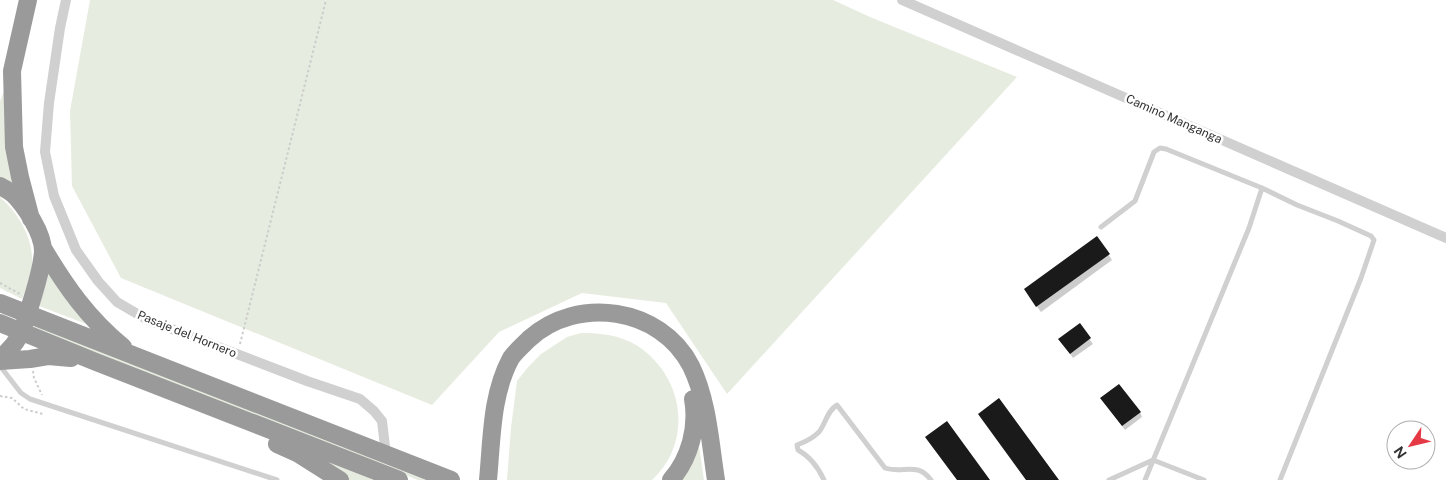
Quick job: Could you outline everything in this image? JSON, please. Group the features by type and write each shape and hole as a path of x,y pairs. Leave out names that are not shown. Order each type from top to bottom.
{"highway":[{"path":"28,0 12,71 14,146 31,219"},
{"path":"0,86 12,71"},
{"path":"0,186 12,194 22,205 40,235 43,248 76,299 91,317 131,354"},
{"path":"0,360 23,332 39,277 43,248"},
{"path":"0,303 451,480"},
{"path":"498,480 512,357 537,332 554,322 572,315 591,312 609,312 631,316 648,323 678,346 690,365 705,405 716,480"},
{"path":"488,480 497,394 510,375 542,342 558,332 576,325 609,320 635,325 657,338 676,358 688,381 694,401 695,419 692,440 685,459 671,480"},
{"path":"0,323 399,480"},
{"path":"0,360 48,356 96,362"},
{"path":"249,421 261,437 297,453 340,480"}],"street":[{"name":"Pasaje del Hornero","path":"66,0 49,103 45,152 54,196 76,250 98,281 117,302 146,319 307,381 360,399 382,421 386,455"},
{"name":"Camino Manganga","path":"902,0 1446,238"}],"lane":[{"path":"1101,227 1135,201 1154,152 1160,148 1262,188 1297,205 1372,236 1374,240 1361,278 1280,480"},
{"path":"1145,480 1249,228 1262,188"},
{"path":"0,366 21,393 30,399 276,480"},
{"path":"824,480 818,467 806,454 798,450 798,445 819,432 831,408 837,405 885,468 892,470 919,469 931,480"},
{"path":"1109,480 1153,460 1204,480"}],"path":[{"path":"238,354 326,0"}],"shaded area":[{"path":"90,0 833,0 1017,77 727,394 666,303 582,293 499,332 432,405 121,278 72,186 70,111"},
{"path":"5,89 20,196 0,180 0,101"},
{"path":"0,197 19,219 31,246 32,265 22,299 0,288"},
{"path":"48,269 89,325 39,306 47,281"},
{"path":"36,322 437,480 418,480 33,328"},
{"path":"581,333 610,335 630,342 652,358 665,373 678,409 678,428 674,447 665,464 652,480 507,480 517,381 541,354 567,337"},
{"path":"699,446 704,480 681,480"},
{"path":"321,454 381,480 349,480 320,460"}],"building":[{"path":"1097,236 1110,254 1036,307 1024,289"},
{"path":"1080,323 1091,338 1070,354 1058,339"},
{"path":"1119,384 1141,412 1122,426 1100,398"},
{"path":"999,398 1059,480 1026,480 978,414"},
{"path":"947,421 990,480 957,480 925,437"}]}
